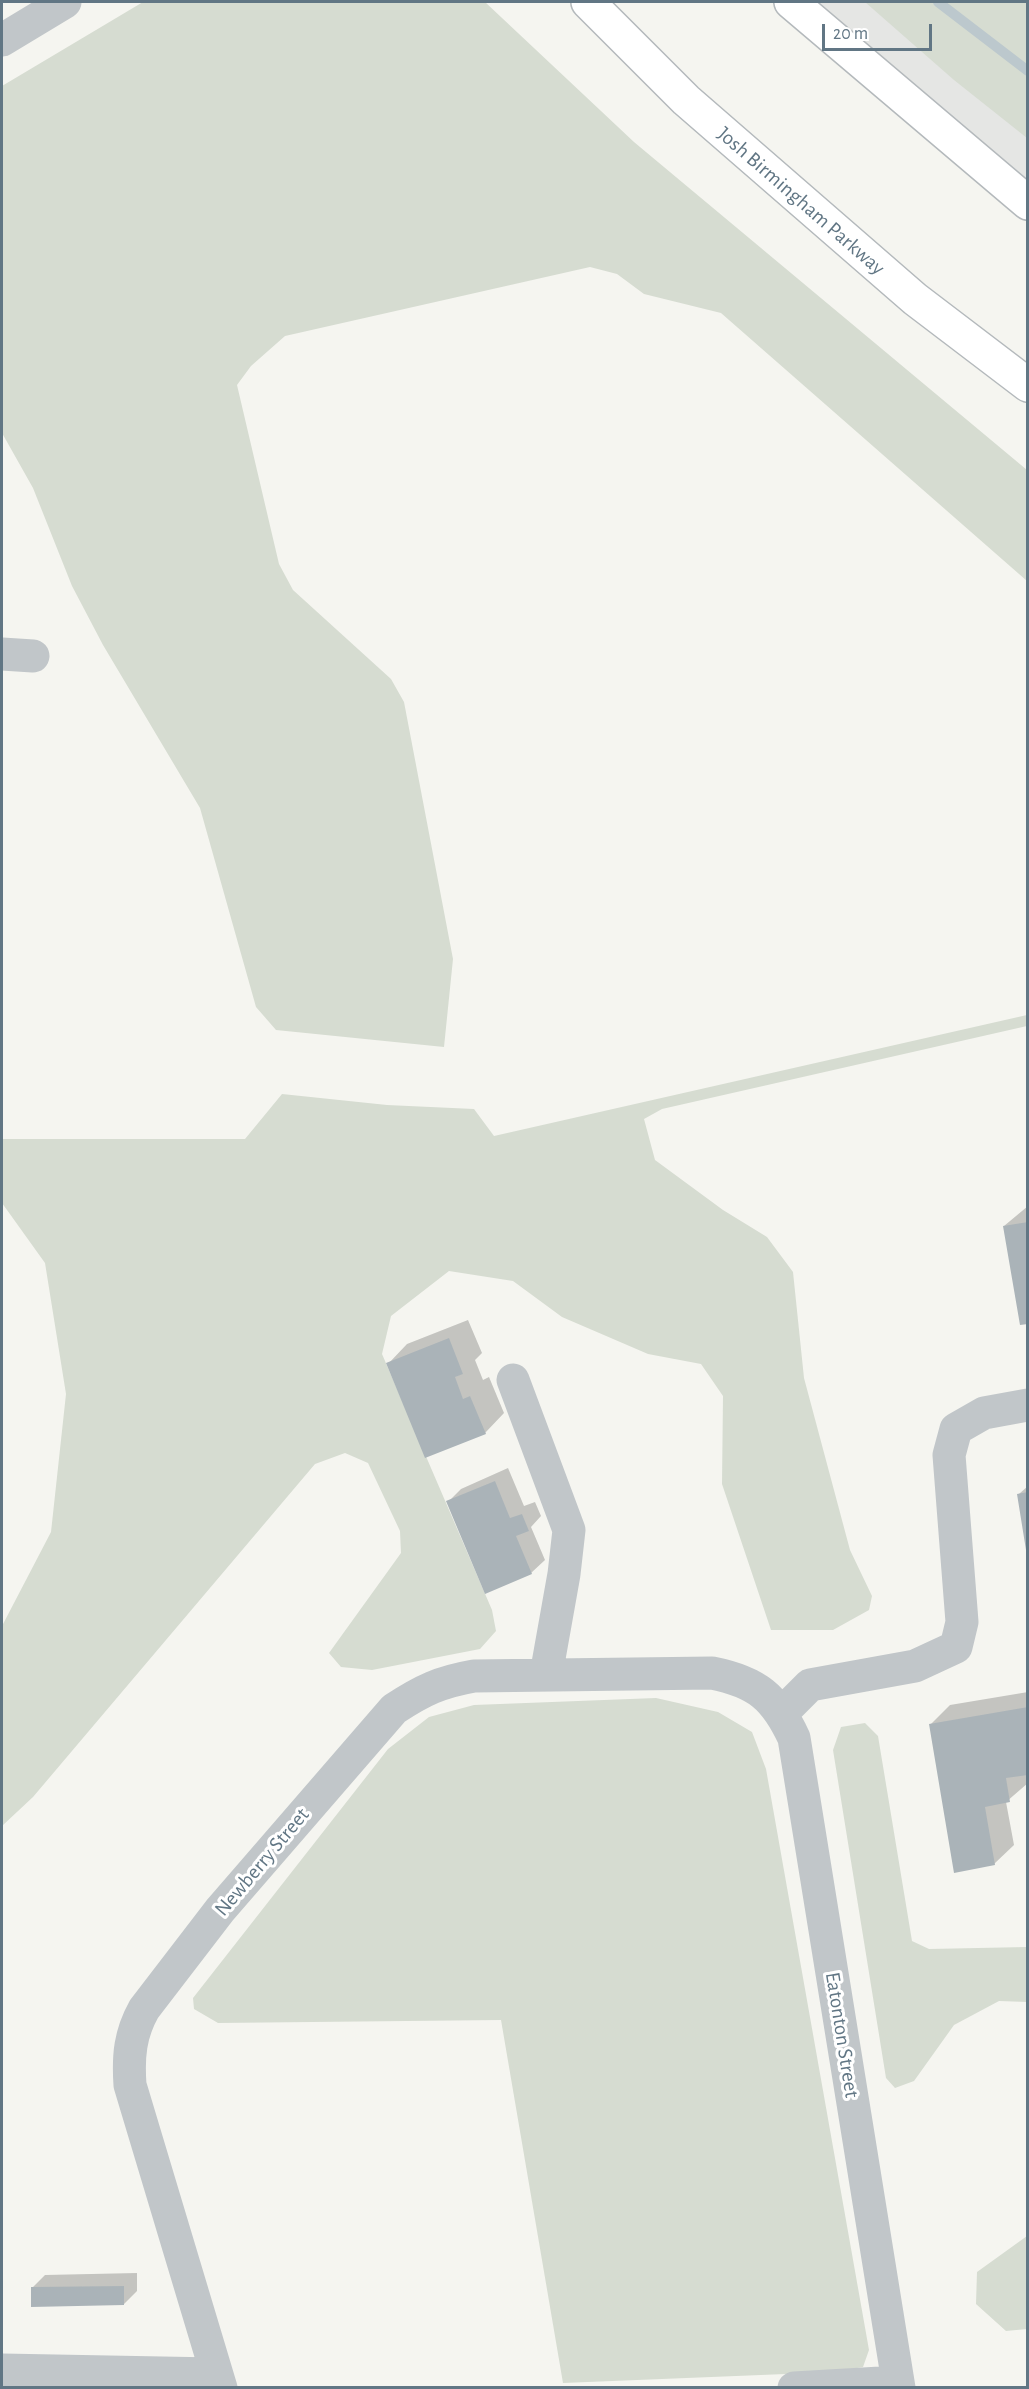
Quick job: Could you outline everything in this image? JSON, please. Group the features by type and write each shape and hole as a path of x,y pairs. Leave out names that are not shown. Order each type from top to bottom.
{"main road":[{"name":"Josh Birmingham Parkway","path":"588,2 686,100 915,299 1028,385"},
{"path":"791,2 1028,203"},
{"path":"915,299 1028,399"}],"street":[{"path":"2,40 65,2"},
{"path":"513,1380 568,1530 564,1574 546,1675"},
{"path":"772,1702 810,1685 915,1666 956,1647 962,1622 949,1455 956,1429 984,1413 1028,1405"},
{"name":"Newberry Street","path":"218,2381 130,2085 128,2054 137,2023 220,1910 394,1709 439,1683 474,1676 712,1673 738,1678 772,1702"},
{"name":"Eatonton Street","path":"772,1702 794,1738 899,2385"},
{"path":"2,2370 218,2381"},
{"path":"794,2388 899,2385"}],"shaded area":[{"path":"143,2 485,2 634,142 1027,470 1027,581 721,313 644,294 617,274 590,267 285,336 251,366 237,385 279,564 293,590 391,679 404,702 453,959 444,1047 276,1030 256,1007 200,808 103,645 72,586 33,488 2,433 2,86"},
{"path":"791,2 1027,2 1027,203"},
{"path":"865,2 1027,2 1027,138 954,80"},
{"path":"1027,1015 1027,1026 662,1109 644,1119 655,1160 723,1210 767,1237 793,1272 804,1378 850,1550 872,1596 869,1610 833,1630 771,1630 722,1484 723,1396 701,1364 648,1354 562,1317 513,1281 449,1271 391,1316 382,1354 492,1610 496,1631 480,1649 372,1670 341,1667 329,1653 401,1553 400,1531 368,1463 345,1453 315,1464 33,1797 2,1826 2,1626 51,1532 66,1394 45,1263 2,1203 2,1139 245,1139 282,1094 387,1105 474,1109 494,1136"},
{"path":"656,1698 718,1712 752,1732 766,1769 869,2350 863,2367 835,2372 563,2383 501,2020 218,2023 194,2009 193,1998 388,1749 429,1717 474,1705"},
{"path":"865,1723 878,1736 912,1941 929,1949 1027,1947 1027,2002 999,2001 954,2025 914,2081 895,2088 886,2078 833,1750 841,1727"},
{"path":"1027,2236 1027,2329 1006,2331 976,2304 977,2272"}],"building":[{"path":"1028,1222 1028,1324 1020,1325 1003,1226"},
{"path":"449,1338 463,1374 455,1377 463,1399 470,1396 486,1434 425,1458 386,1363"},
{"path":"495,1481 510,1518 522,1514 529,1531 516,1536 532,1574 485,1594 446,1501"},
{"path":"1028,1492 1028,1550 1026,1550 1017,1494"},
{"path":"1028,1707 1028,1775 1006,1778 1010,1802 985,1807 995,1865 954,1873 929,1724"},
{"path":"124,2286 124,2305 31,2307 31,2287"}],"waterway":[{"path":"938,2 1028,71"}]}
